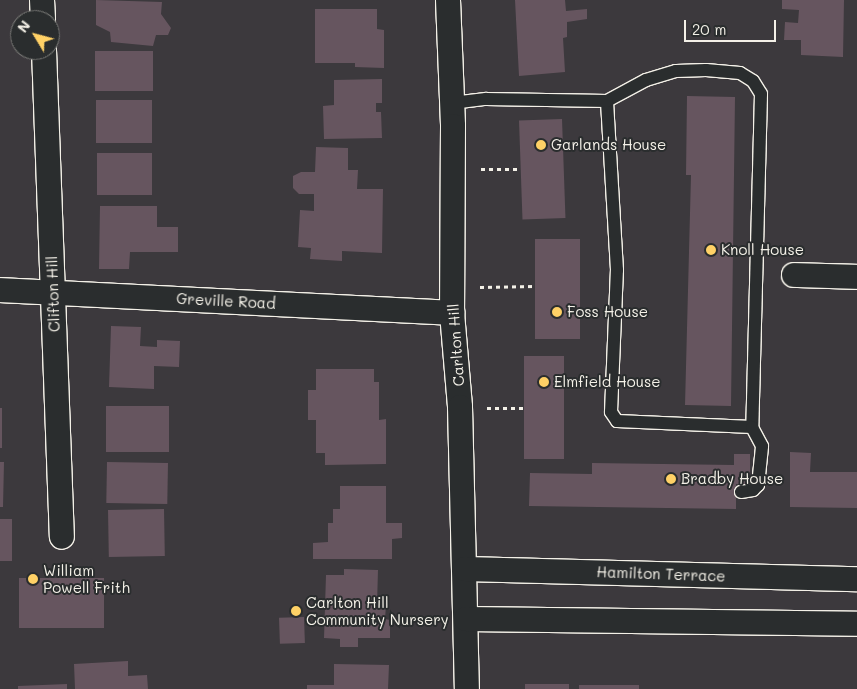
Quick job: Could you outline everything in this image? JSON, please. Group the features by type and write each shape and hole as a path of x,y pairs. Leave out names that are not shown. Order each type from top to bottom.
{"street":[{"name":"Carlton Hill","path":"448,0 452,103 452,313 460,407 467,689"},
{"name":"Clifton Hill","path":"44,60 62,537"},
{"path":"794,275 857,277"},
{"name":"Greville Road","path":"0,290 452,313"},
{"name":"Hamilton Terrace","path":"465,569 857,579"},
{"path":"466,619 857,624"}],"lane":[{"path":"452,103 486,99 607,101 646,80 686,71 740,73 753,81 762,94 752,427 762,446 758,485 753,490 740,492"},
{"path":"607,101 617,270 611,412 616,422 752,427"}],"path":[{"path":"452,170 521,169"},
{"path":"453,287 535,286"},
{"path":"460,407 524,408"}],"building":[{"path":"96,0 162,2 161,14 171,28 168,35 156,35 153,46 111,42 110,32 96,25"},
{"path":"515,0 565,0 566,11 587,9 587,19 567,22 567,37 563,38 565,72 519,76"},
{"path":"782,0 844,0 843,57 801,55 801,40 784,40 785,22 798,23 799,10 782,9"},
{"path":"315,9 377,9 377,29 384,30 384,68 355,67 355,63 315,63"},
{"path":"95,51 153,51 153,91 95,91"},
{"path":"382,79 382,103 376,103 376,112 381,112 382,138 324,139 323,106 334,105 334,80"},
{"name":"Knoll House","path":"687,96 735,97 731,406 685,405 691,175 686,175"},
{"path":"96,100 152,100 152,143 96,143"},
{"name":"Garlands House","path":"562,119 565,218 522,219 519,121"},
{"path":"316,147 348,148 348,170 358,170 357,189 383,189 382,253 342,251 342,261 310,259 311,248 298,247 300,210 314,211 314,194 299,194 293,188 293,176 301,172 315,172"},
{"path":"97,153 152,153 152,195 97,195"},
{"path":"100,206 157,206 157,227 178,227 178,252 130,252 129,269 99,269"},
{"name":"Foss House","path":"535,239 580,239 580,339 535,339"},
{"path":"111,326 141,327 140,346 157,347 157,340 180,341 179,367 154,366 154,389 109,387"},
{"name":"Elmfield House","path":"524,356 564,356 564,459 524,459"},
{"path":"316,369 374,369 374,382 379,382 379,420 386,419 386,464 325,465 325,453 316,453 316,420 308,420 308,390 316,390"},
{"path":"106,406 169,406 169,452 106,452"},
{"path":"0,408 2,408 2,448 0,448"},
{"path":"790,452 811,453 810,472 857,472 857,508 790,507"},
{"name":"Bradby House","path":"734,454 750,454 750,484 736,484 736,509 529,506 530,473 592,474 592,463 734,465"},
{"path":"0,462 4,462 3,507 0,507"},
{"path":"107,462 168,463 167,504 106,503"},
{"path":"340,486 386,486 386,523 402,523 402,538 392,539 392,559 313,559 313,543 328,542 328,523 333,523 333,509 340,509"},
{"path":"164,509 165,556 109,557 108,510"},
{"path":"0,519 12,519 12,561 0,561"},
{"path":"344,569 378,570 377,605 386,605 385,619 390,620 390,638 358,638 358,647 340,647 340,639 324,638 326,575 344,575"},
{"path":"19,578 104,578 104,628 19,628"},
{"path":"304,617 305,643 280,644 279,618"},
{"path":"128,661 128,676 147,675 148,689 75,689 74,664"},
{"path":"334,664 389,665 388,689 307,689 307,685 334,685"},
{"path":"67,684 67,689 18,689 18,686"},
{"path":"525,684 569,684 569,689 525,689"},
{"path":"579,685 639,685 639,689 579,689"}],"place":[{"name":"Garlands House","path":"541,145"},
{"name":"Knoll House","path":"711,250"},
{"name":"Foss House","path":"557,312"},
{"name":"Elmfield House","path":"544,382"},
{"name":"Bradby House","path":"671,479"},
{"name":"William Powell Frith","path":"33,579"},
{"name":"Carlton Hill Community Nursery","path":"296,611"}]}
